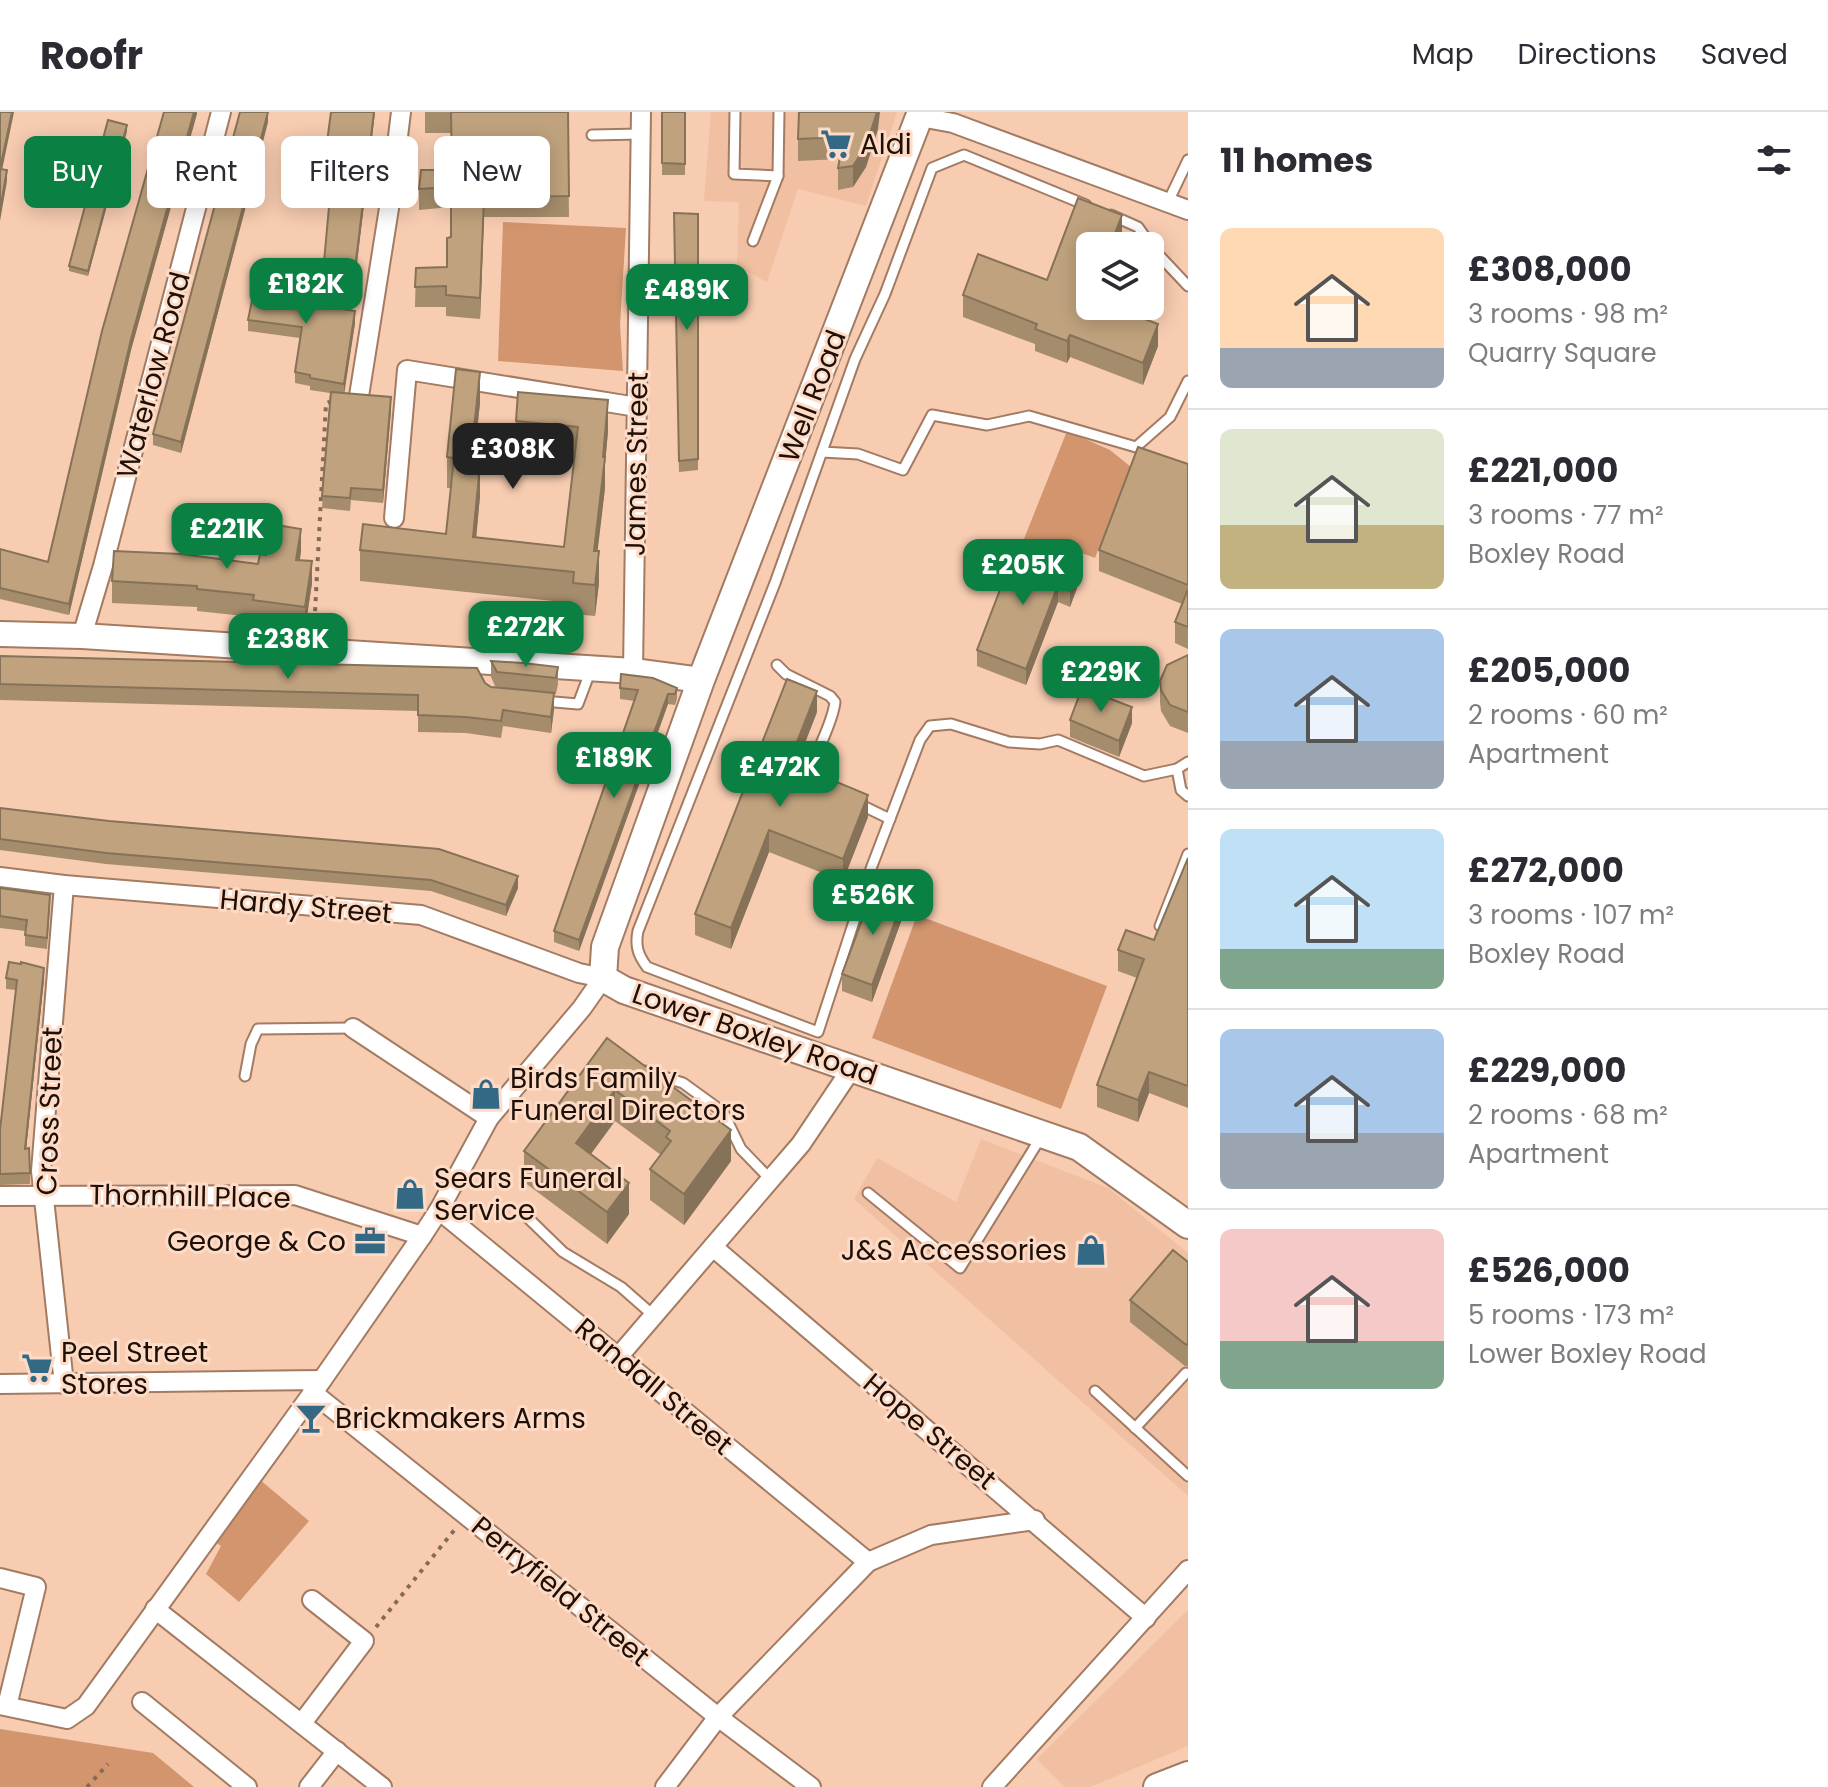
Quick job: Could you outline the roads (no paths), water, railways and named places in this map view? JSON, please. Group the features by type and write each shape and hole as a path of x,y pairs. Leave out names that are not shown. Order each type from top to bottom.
{"main road":[{"name":"Well Road","path":"701,680 921,115"},
{"name":"Lower Boxley Road","path":"701,680 605,947 603,978 624,990 1079,1147 1188,1225"},
{"path":"1157,1787 1188,1775"}],"street":[{"name":"Waterlow Road","path":"82,636 221,112"},
{"path":"359,396 401,112"},
{"name":"James Street","path":"633,671 641,112"},
{"path":"921,115 953,123 1188,210"},
{"path":"394,518 407,370 637,407"},
{"path":"0,634 82,636 313,651 481,669 633,671 701,680"},
{"name":"Hardy Street","path":"0,877 421,915 556,965 603,978"},
{"name":"Cross Street","path":"64,885 41,1171 64,1384"},
{"path":"0,1578 36,1587 3,1706 67,1719 86,1706 317,1386 439,1210 489,1118 582,1008 603,978"},
{"path":"353,1028 489,1118"},
{"path":"619,1356 801,1144 852,1068"},
{"name":"Thornhill Place","path":"0,1196 295,1195 422,1236"},
{"name":"Randall Street","path":"439,1210 868,1562"},
{"name":"Hope Street","path":"713,1247 1146,1618"},
{"path":"0,1384 317,1386"},
{"name":"Perryfield Street","path":"317,1386 466,1515 718,1717 811,1787"},
{"path":"665,1787 718,1717 868,1562 931,1535 1035,1520"},
{"path":"992,1787 1188,1570"},
{"path":"302,1723 364,1641 312,1600"},
{"path":"155,1609 382,1787"},
{"path":"142,1702 247,1787"},
{"path":"309,1787 337,1751"}],"lane":[{"path":"735,112 734,174 778,176"},
{"path":"753,241 778,176 779,112"},
{"path":"592,135 641,134"},
{"path":"1188,286 1155,251 1138,227 964,155 932,168 885,294 855,359 775,583 638,931 635,942 639,956 647,967 818,1032 890,819 920,740 930,726 951,724 1009,742 1040,744 1058,740 1144,776 1177,769 1188,762"},
{"path":"1167,204 1188,160"},
{"path":"822,452 858,454 903,470 932,415 987,425 1029,416 1136,447 1170,417 1188,381"},
{"path":"777,665 786,674 830,696 835,702 833,720 809,782 823,788"},
{"path":"535,700 578,704 591,669"},
{"path":"1177,769 1181,790 1188,796"},
{"path":"850,800 890,819"},
{"path":"1157,933 1188,854"},
{"path":"245,1076 251,1044 258,1029 353,1028"},
{"path":"639,1069 683,1083 723,1112 741,1149 770,1179"},
{"path":"868,1193 960,1268 1042,1134"},
{"path":"526,1216 563,1252 621,1287 654,1316"},
{"path":"1135,1428 1186,1373"},
{"path":"1095,1391 1188,1476"}],"place":[{"name":"Aldi","path":"836,144"},
{"name":"Birds Family Funeral Directors","path":"486,1094"},
{"name":"Sears Funeral Service","path":"410,1194"},
{"name":"George & Co","path":"370,1241"},
{"name":"J&S Accessories","path":"1091,1250"},
{"name":"Peel Street Stores","path":"37,1368"},
{"name":"Brickmakers Arms","path":"311,1418"}]}
